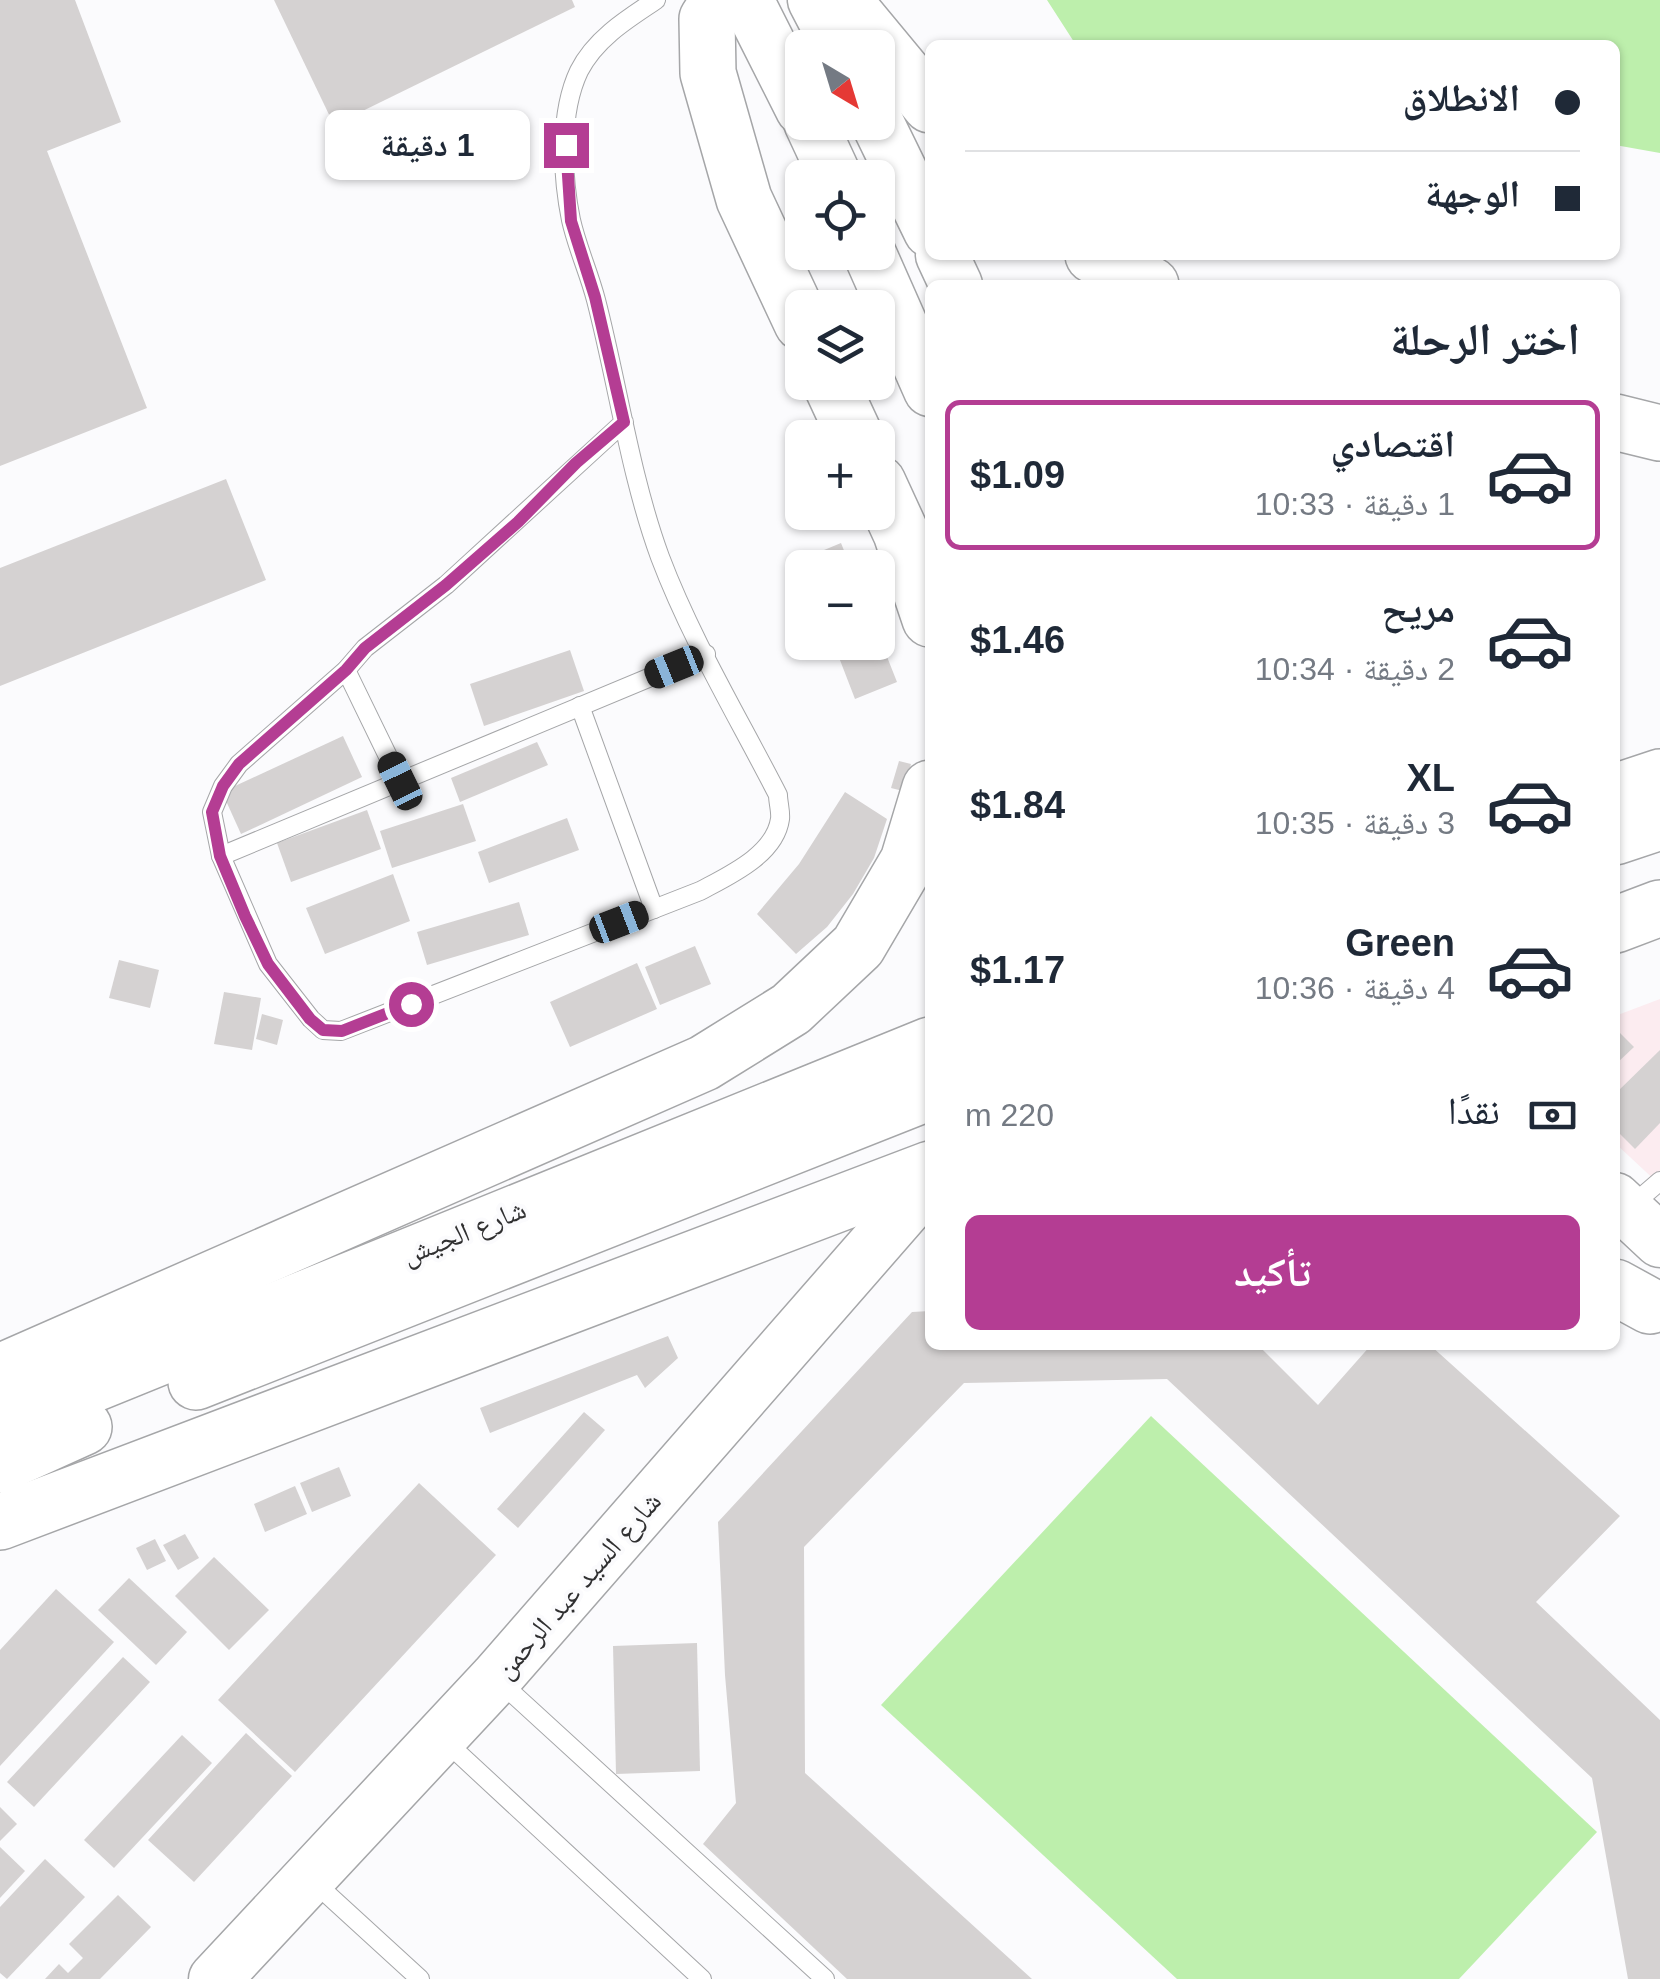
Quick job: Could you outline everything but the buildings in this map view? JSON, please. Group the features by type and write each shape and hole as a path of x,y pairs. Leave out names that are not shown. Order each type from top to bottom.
{"highway":[{"path":"719,0 707,19 708,74 744,200 786,290"},
{"path":"844,0 925,100"},
{"path":"1102,260 1141,280"},
{"path":"1620,423 1660,433"},
{"path":"895,521 925,604"},
{"path":"1620,790 1660,777"},
{"path":"0,1372 704,1063 791,1009 858,946 908,862 925,805"},
{"path":"1620,835 1660,822"},
{"path":"1620,922 1660,908"},
{"name":"شارع الجيش","path":"0,1422 925,1047"},
{"name":"شارع الجيش","path":"0,1465 123,1411 925,1094"},
{"path":"0,1522 925,1171"}],"street":[{"path":"747,0 785,75"},
{"path":"814,0 830,30"},
{"path":"886,140 925,221"},
{"path":"876,270 925,379"},
{"name":"شارع السيد عبد الرحمن","path":"215,1979 496,1678 925,1187"}],"lane":[{"path":"624,422 446,585 365,648 346,670 239,764 223,786 212,812 220,856 268,964 323,1030 342,1031 700,891 744,866 770,841 780,820 778,795 661,558 595,297 571,221 566,177 567,114 579,72 597,44 656,0"},
{"path":"220,856 706,654"},
{"path":"346,670 400,781"},
{"path":"580,706 654,909"},
{"path":"496,1678 826,1979"},
{"path":"442,1738 702,1979"},
{"path":"309,1878 420,1979"}],"shaded area":[{"path":"1660,999 1660,1185 1620,1148 1620,1014"}],"green space":[{"path":"1047,0 1660,0 1660,153 1620,146 1620,40 1073,40"},
{"path":"1151,1416 1597,1832 1459,1979 1177,1979 881,1705"}],"route":[{"path":"411,1004 342,1031 323,1030 310,1019 268,964 245,916 220,856 212,812 223,786 239,764 346,670 365,648 518,522 576,463 624,422 595,297 571,221 566,145"}]}
